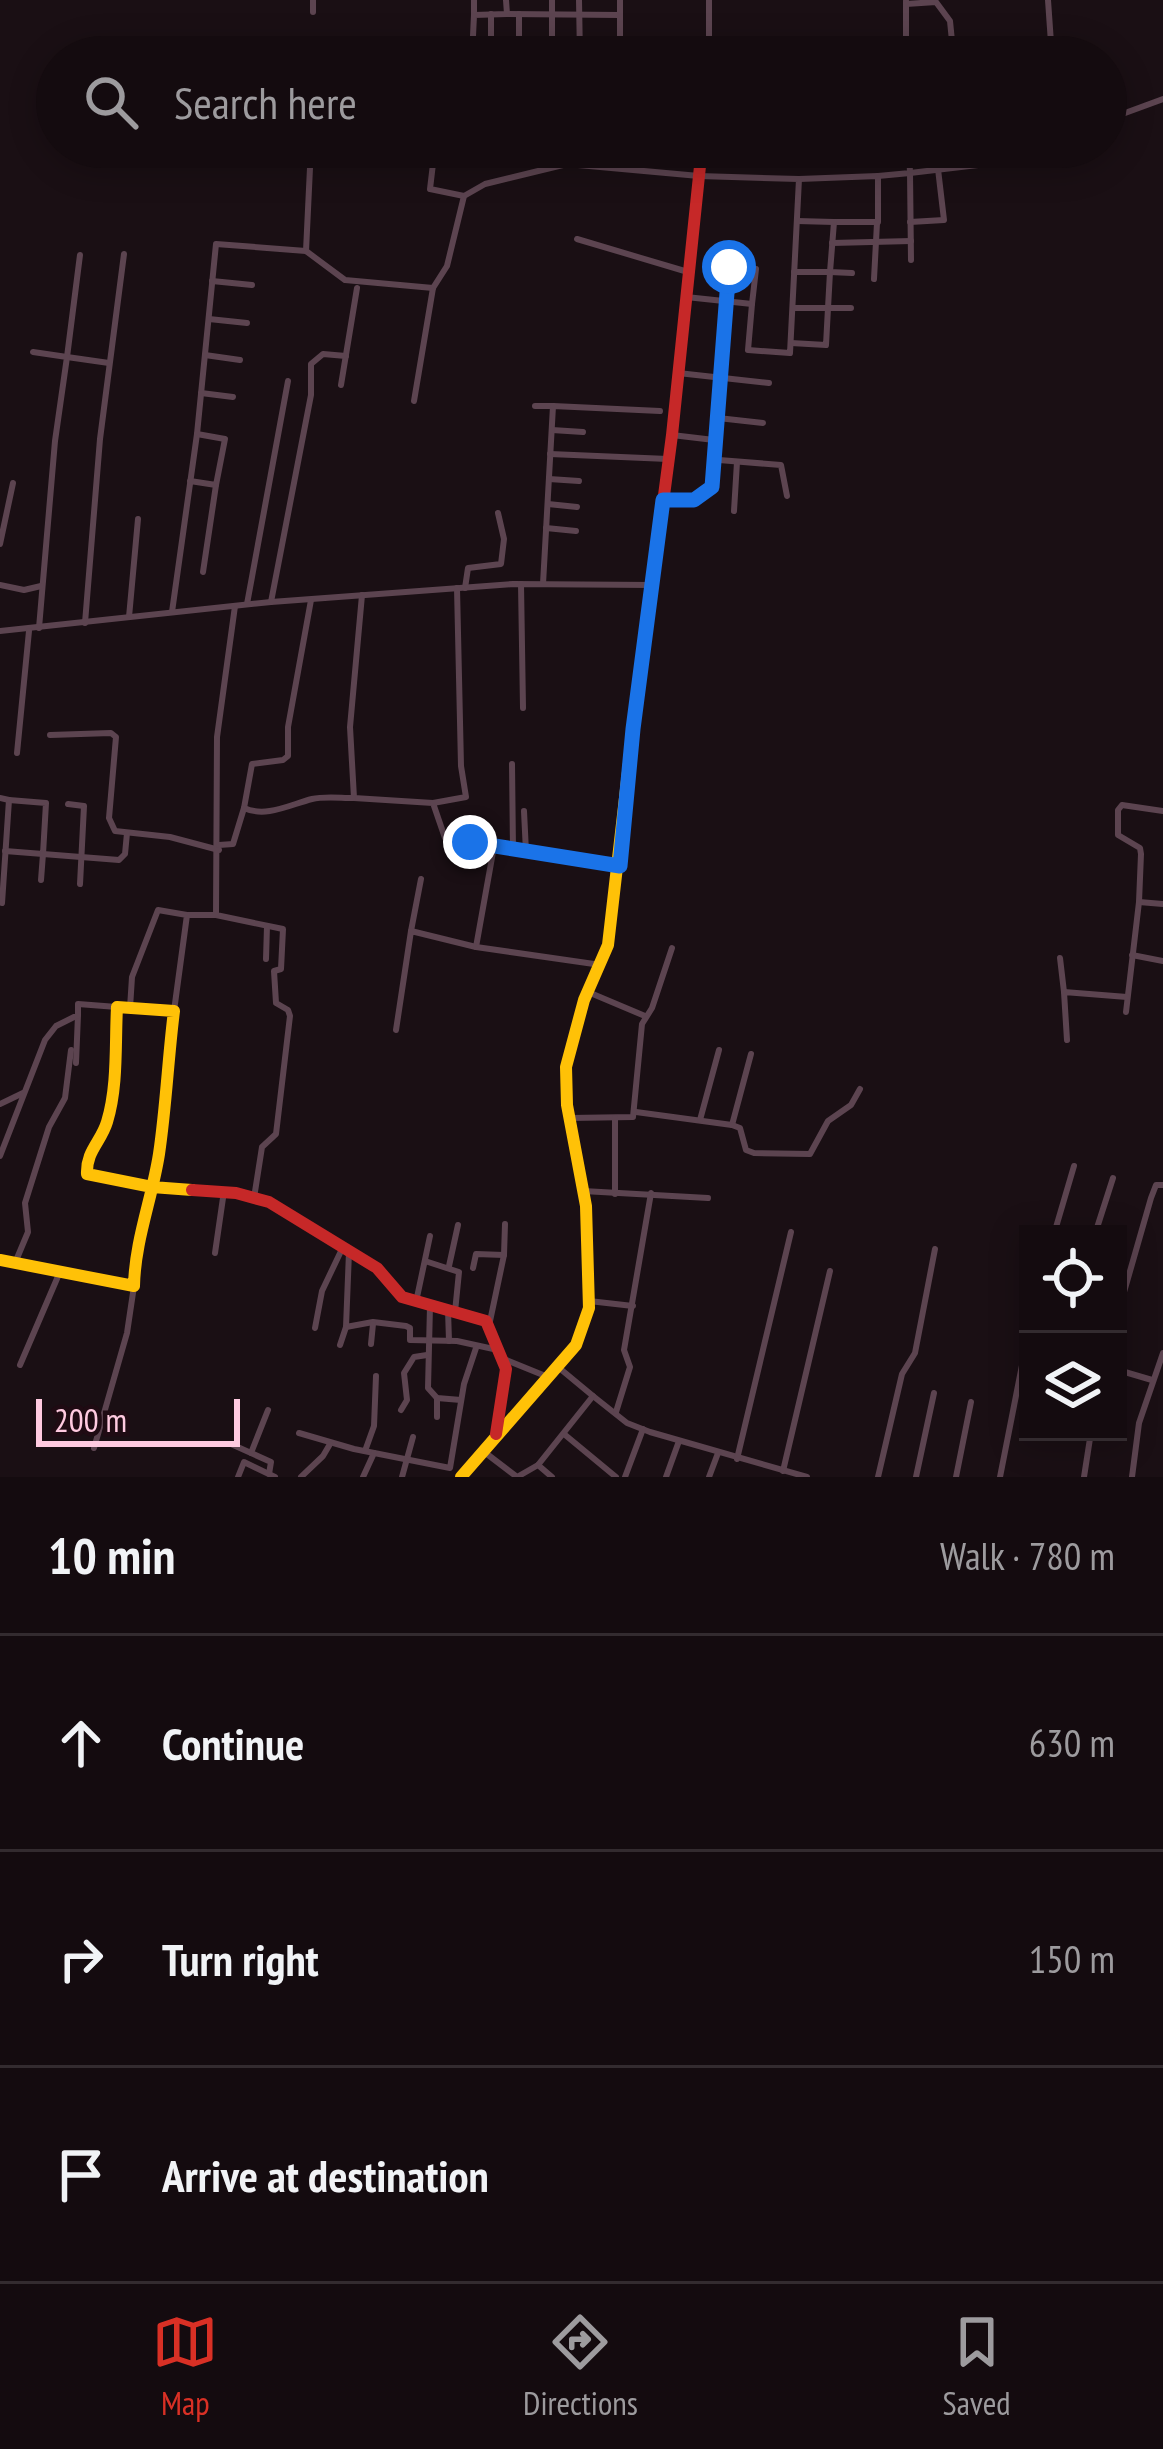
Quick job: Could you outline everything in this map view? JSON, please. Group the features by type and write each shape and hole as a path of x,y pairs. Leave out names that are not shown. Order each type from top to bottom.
{"street":[{"path":"313,0 313,12"},
{"path":"473,36 474,0"},
{"path":"506,0 507,14"},
{"path":"552,0 552,36"},
{"path":"580,0 580,36"},
{"path":"620,0 620,36"},
{"path":"709,36 710,0"},
{"path":"1048,0 1051,36"},
{"path":"906,36 906,2 936,2 950,21 951,36"},
{"path":"491,14 491,36"},
{"path":"519,14 519,36"},
{"path":"474,15 620,14"},
{"path":"1127,112 1163,99"},
{"path":"306,251 310,168"},
{"path":"432,168 430,189 464,196 485,184 542,168"},
{"path":"621,168 699,176 799,178 948,168"},
{"path":"459,1472 553,1372 584,1327 589,1301 583,1191 566,1067 588,992 608,945 620,866 700,168"},
{"path":"910,168 911,260"},
{"path":"910,222 944,220 938,169"},
{"path":"874,279 878,176"},
{"path":"756,269 748,350 790,352 799,178"},
{"path":"414,401 433,288 447,266 464,196"},
{"path":"796,220 878,222"},
{"path":"790,344 826,345 834,222"},
{"path":"577,239 688,272"},
{"path":"832,243 910,241"},
{"path":"172,611 197,434 216,244 306,251 345,280 433,288"},
{"path":"85,622 124,254"},
{"path":"39,628 80,255"},
{"path":"663,500 694,500 712,487 729,267"},
{"path":"794,272 852,273"},
{"path":"212,281 252,285"},
{"path":"341,386 358,288"},
{"path":"686,297 752,304"},
{"path":"793,308 851,308"},
{"path":"208,319 247,322"},
{"path":"33,352 109,363"},
{"path":"271,602 310,395 311,364 323,354 346,356"},
{"path":"205,355 240,360"},
{"path":"678,373 769,383"},
{"path":"247,604 288,381"},
{"path":"201,393 233,397"},
{"path":"535,406 659,411"},
{"path":"543,584 553,406"},
{"path":"718,418 763,423"},
{"path":"552,430 583,432"},
{"path":"197,434 225,439 203,572"},
{"path":"672,435 714,440"},
{"path":"550,454 668,459"},
{"path":"711,454 719,460 781,465 787,496"},
{"path":"734,511 737,462"},
{"path":"549,479 580,482"},
{"path":"190,481 217,485"},
{"path":"0,544 13,483"},
{"path":"548,504 577,506"},
{"path":"244,808 250,812 285,809 318,798 433,803 466,797 461,766 461,588 469,568 501,564 504,539 498,513"},
{"path":"129,617 138,519"},
{"path":"546,528 576,531"},
{"path":"520,584 523,708"},
{"path":"0,585 24,590 41,586"},
{"path":"0,631 235,605 461,588 652,585"},
{"path":"354,798 350,728 362,595"},
{"path":"50,735 111,733 116,737 109,821 115,831 219,848 233,844 251,764 288,756 311,599"},
{"path":"216,915 217,736 235,605"},
{"path":"17,753 29,629"},
{"path":"512,764 513,850"},
{"path":"2,903 4,799 46,803 41,880"},
{"path":"433,803 446,838 620,866"},
{"path":"68,804 84,806 80,884"},
{"path":"1126,1012 1141,854 1118,835 1118,810 1132,805 1163,811"},
{"path":"524,811 526,852"},
{"path":"5,851 119,860 125,854 127,832"},
{"path":"476,946 493,852"},
{"path":"395,1030 421,879"},
{"path":"1139,902 1163,904"},
{"path":"254,1198 262,1147 276,1134 290,1016 274,998 283,928 158,910 123,1008 106,1125 90,1144 86,1171 90,1176 152,1187 224,1191 254,1198 293,1214 377,1268 402,1298 480,1317 502,1355 505,1386 495,1437"},
{"path":"94,1448 127,1333 137,1232 161,1141 187,915"},
{"path":"266,959 267,926"},
{"path":"411,931 601,965"},
{"path":"570,1118 633,1117 645,1016 672,948"},
{"path":"1132,955 1163,961"},
{"path":"1060,958 1067,1040"},
{"path":"588,992 645,1016"},
{"path":"1064,992 1127,997"},
{"path":"76,1063 78,1004 174,1011"},
{"path":"0,1156 50,1032 66,1018 78,1015"},
{"path":"71,1050 65,1097 49,1127 25,1203 28,1232 7,1262 134,1286"},
{"path":"700,1120 719,1050"},
{"path":"732,1124 751,1054"},
{"path":"635,1112 732,1124 740,1128 746,1150 754,1153 810,1154 828,1121 851,1105 860,1089"},
{"path":"0,1105 23,1093"},
{"path":"615,1118 615,1194"},
{"path":"1057,1225 1074,1166"},
{"path":"1098,1225 1113,1178"},
{"path":"1127,1281 1150,1198 1156,1185 1163,1185"},
{"path":"215,1253 224,1191"},
{"path":"583,1191 708,1198"},
{"path":"615,1414 629,1372 624,1350 651,1193"},
{"path":"489,1326 504,1255 505,1224"},
{"path":"449,1266 458,1225"},
{"path":"736,1459 791,1232"},
{"path":"430,1236 423,1304 428,1388 437,1398 461,1400"},
{"path":"878,1477 902,1374 915,1353 935,1249"},
{"path":"340,1345 346,1327 345,1251"},
{"path":"315,1328 322,1291 345,1251"},
{"path":"473,1268 478,1253 504,1255"},
{"path":"425,1261 459,1272 449,1341"},
{"path":"780,1473 830,1271"},
{"path":"20,1365 58,1274"},
{"path":"589,1301 633,1306"},
{"path":"346,1327 373,1322 409,1327 410,1340 449,1341 502,1355 553,1372 643,1429 780,1473 807,1477"},
{"path":"371,1344 373,1322"},
{"path":"459,1472 461,1400 476,1348"},
{"path":"401,1409 407,1400 405,1370 414,1357 427,1354"},
{"path":"1132,1477 1139,1423 1162,1359"},
{"path":"1127,1373 1152,1380"},
{"path":"363,1477 374,1426 376,1376"},
{"path":"1000,1477 1019,1384"},
{"path":"916,1477 934,1393"},
{"path":"483,1451 517,1477 538,1465 593,1396"},
{"path":"436,1417 437,1398"},
{"path":"956,1477 971,1402"},
{"path":"251,1453 268,1410"},
{"path":"564,1434 620,1477 643,1429"},
{"path":"299,1432 459,1472"},
{"path":"402,1477 412,1437"},
{"path":"666,1477 679,1441"},
{"path":"1084,1477 1090,1441"},
{"path":"301,1477 330,1443"},
{"path":"231,1444 271,1462 272,1476"},
{"path":"710,1477 718,1453"},
{"path":"238,1477 244,1462 272,1476"},
{"path":"538,1465 552,1477"}],"traffic: slow":[{"path":"461,1477 576,1345 589,1308 586,1206 567,1105 566,1067 584,1000 608,945 632,737"},
{"path":"0,1260 134,1286 137,1252 141,1236 152,1187 156,1171 159,1154 174,1011 117,1007 111,1108 87,1174 152,1187 192,1190"}],"traffic: jam":[{"path":"632,737 672,435 700,168"},
{"path":"192,1190 236,1193 269,1202 377,1268 402,1297 486,1321 506,1369 496,1434"}],"route":[{"path":"470,842 620,866 663,500 694,500 712,487 729,267"}]}
